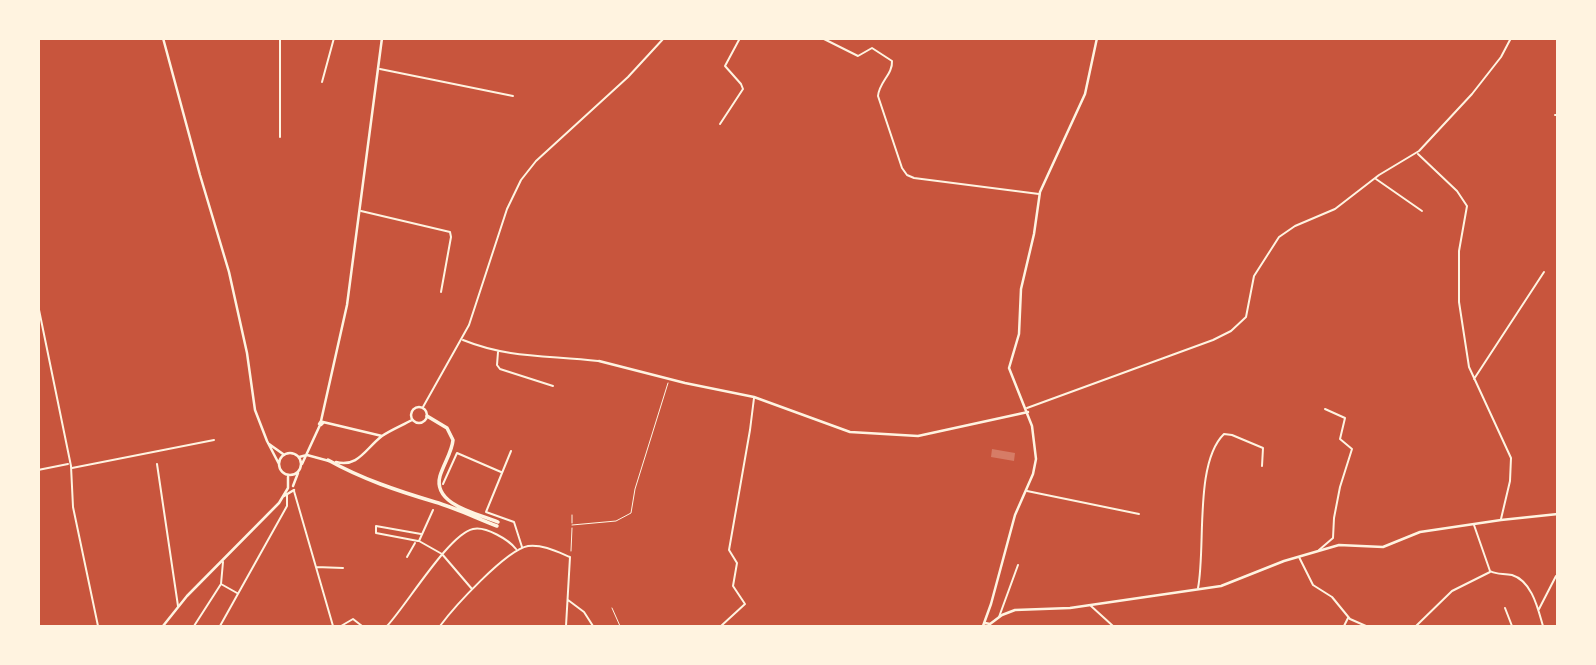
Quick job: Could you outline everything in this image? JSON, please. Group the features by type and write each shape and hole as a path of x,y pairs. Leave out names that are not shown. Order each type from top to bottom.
{"highway":[{"path":"328,460 405,494 437,502 498,524 452,503 442,494 439,484 453,446 453,436 445,427 427,416"}],"street":[{"path":"163,38 229,272 247,354 253,400 280,470 294,488 333,626"},
{"path":"279,38 280,137"},
{"path":"321,82 334,38"},
{"path":"423,407 462,339 474,311 508,206 521,180 536,161 622,83 664,38"},
{"path":"720,124 743,89 725,66 740,38"},
{"path":"822,38 858,56 868,49 874,49 892,61 892,69 879,87 879,99 902,168 907,175 1040,194"},
{"path":"1097,38 1085,94 1040,194 1020,293 1019,336 1009,365 1027,410 1036,450 1030,477 1000,558 984,625 1021,609 1091,606 1231,583 1299,556 1348,545 1383,547 1418,533 1558,514"},
{"path":"462,339 498,351 536,358 599,361 754,397 840,430 901,437 937,433 1027,410 1228,333 1247,315 1254,276 1278,239 1295,226 1335,209 1375,178 1417,153 1472,94 1501,57 1511,38"},
{"path":"163,626 178,607 294,488 302,464 322,423 343,331 383,40"},
{"path":"380,69 513,96"},
{"path":"1417,153 1454,188 1467,206 1460,251 1458,295 1465,348 1474,379 1511,460 1510,484 1501,520"},
{"path":"1375,178 1422,211"},
{"path":"361,211 450,232 441,292"},
{"path":"1474,379 1544,272"},
{"path":"38,305 71,464 74,510 98,626"},
{"path":"498,351 499,369 553,386"},
{"path":"721,626 745,604 733,586 737,563 729,550 754,397"},
{"path":"299,457 307,455 344,464 351,463 382,436 412,420 420,423 427,416 423,407"},
{"path":"412,420 412,409 423,407"},
{"path":"1319,551 1333,538 1340,487 1352,451 1350,446 1340,439 1345,418 1325,409"},
{"path":"322,423 382,436"},
{"path":"1198,590 1204,500 1213,448 1223,434 1235,436 1263,448 1262,466"},
{"path":"71,468 214,440"},
{"path":"267,441 278,452 285,455 292,453 299,457 302,464"},
{"path":"511,451 486,512 514,522 523,548"},
{"path":"443,484 457,453 502,472"},
{"path":"279,464 285,455"},
{"path":"38,470 71,464"},
{"path":"157,464 178,607"},
{"path":"287,476 299,472"},
{"path":"220,626 287,506 287,476"},
{"path":"1024,491 1139,514"},
{"path":"407,557 422,535 433,510"},
{"path":"1473,524 1491,572"},
{"path":"422,535 376,526 376,533 417,541 442,554 472,590"},
{"path":"387,626 442,554 475,528 506,538 517,551"},
{"path":"440,626 472,590 517,551 540,546 570,557 566,626"},
{"path":"1299,556 1313,584 1331,596 1348,617 1366,626"},
{"path":"194,626 220,584 223,561"},
{"path":"998,617 1018,565"},
{"path":"316,567 343,568"},
{"path":"1416,626 1452,591 1491,572 1510,575 1523,581 1543,626"},
{"path":"1538,611 1556,576"},
{"path":"220,584 238,594"},
{"path":"567,600 585,614 593,626"},
{"path":"1091,606 1113,626"},
{"path":"1505,608 1512,626"},
{"path":"1344,626 1348,617"},
{"path":"341,626 353,619 362,626"}],"path":[{"path":"572,525 616,521 631,513 635,489 669,379"},
{"path":"570,557 572,515"},
{"path":"612,608 620,626"}],"building":[{"path":"992,449 1015,453 1014,461 991,457"}]}
